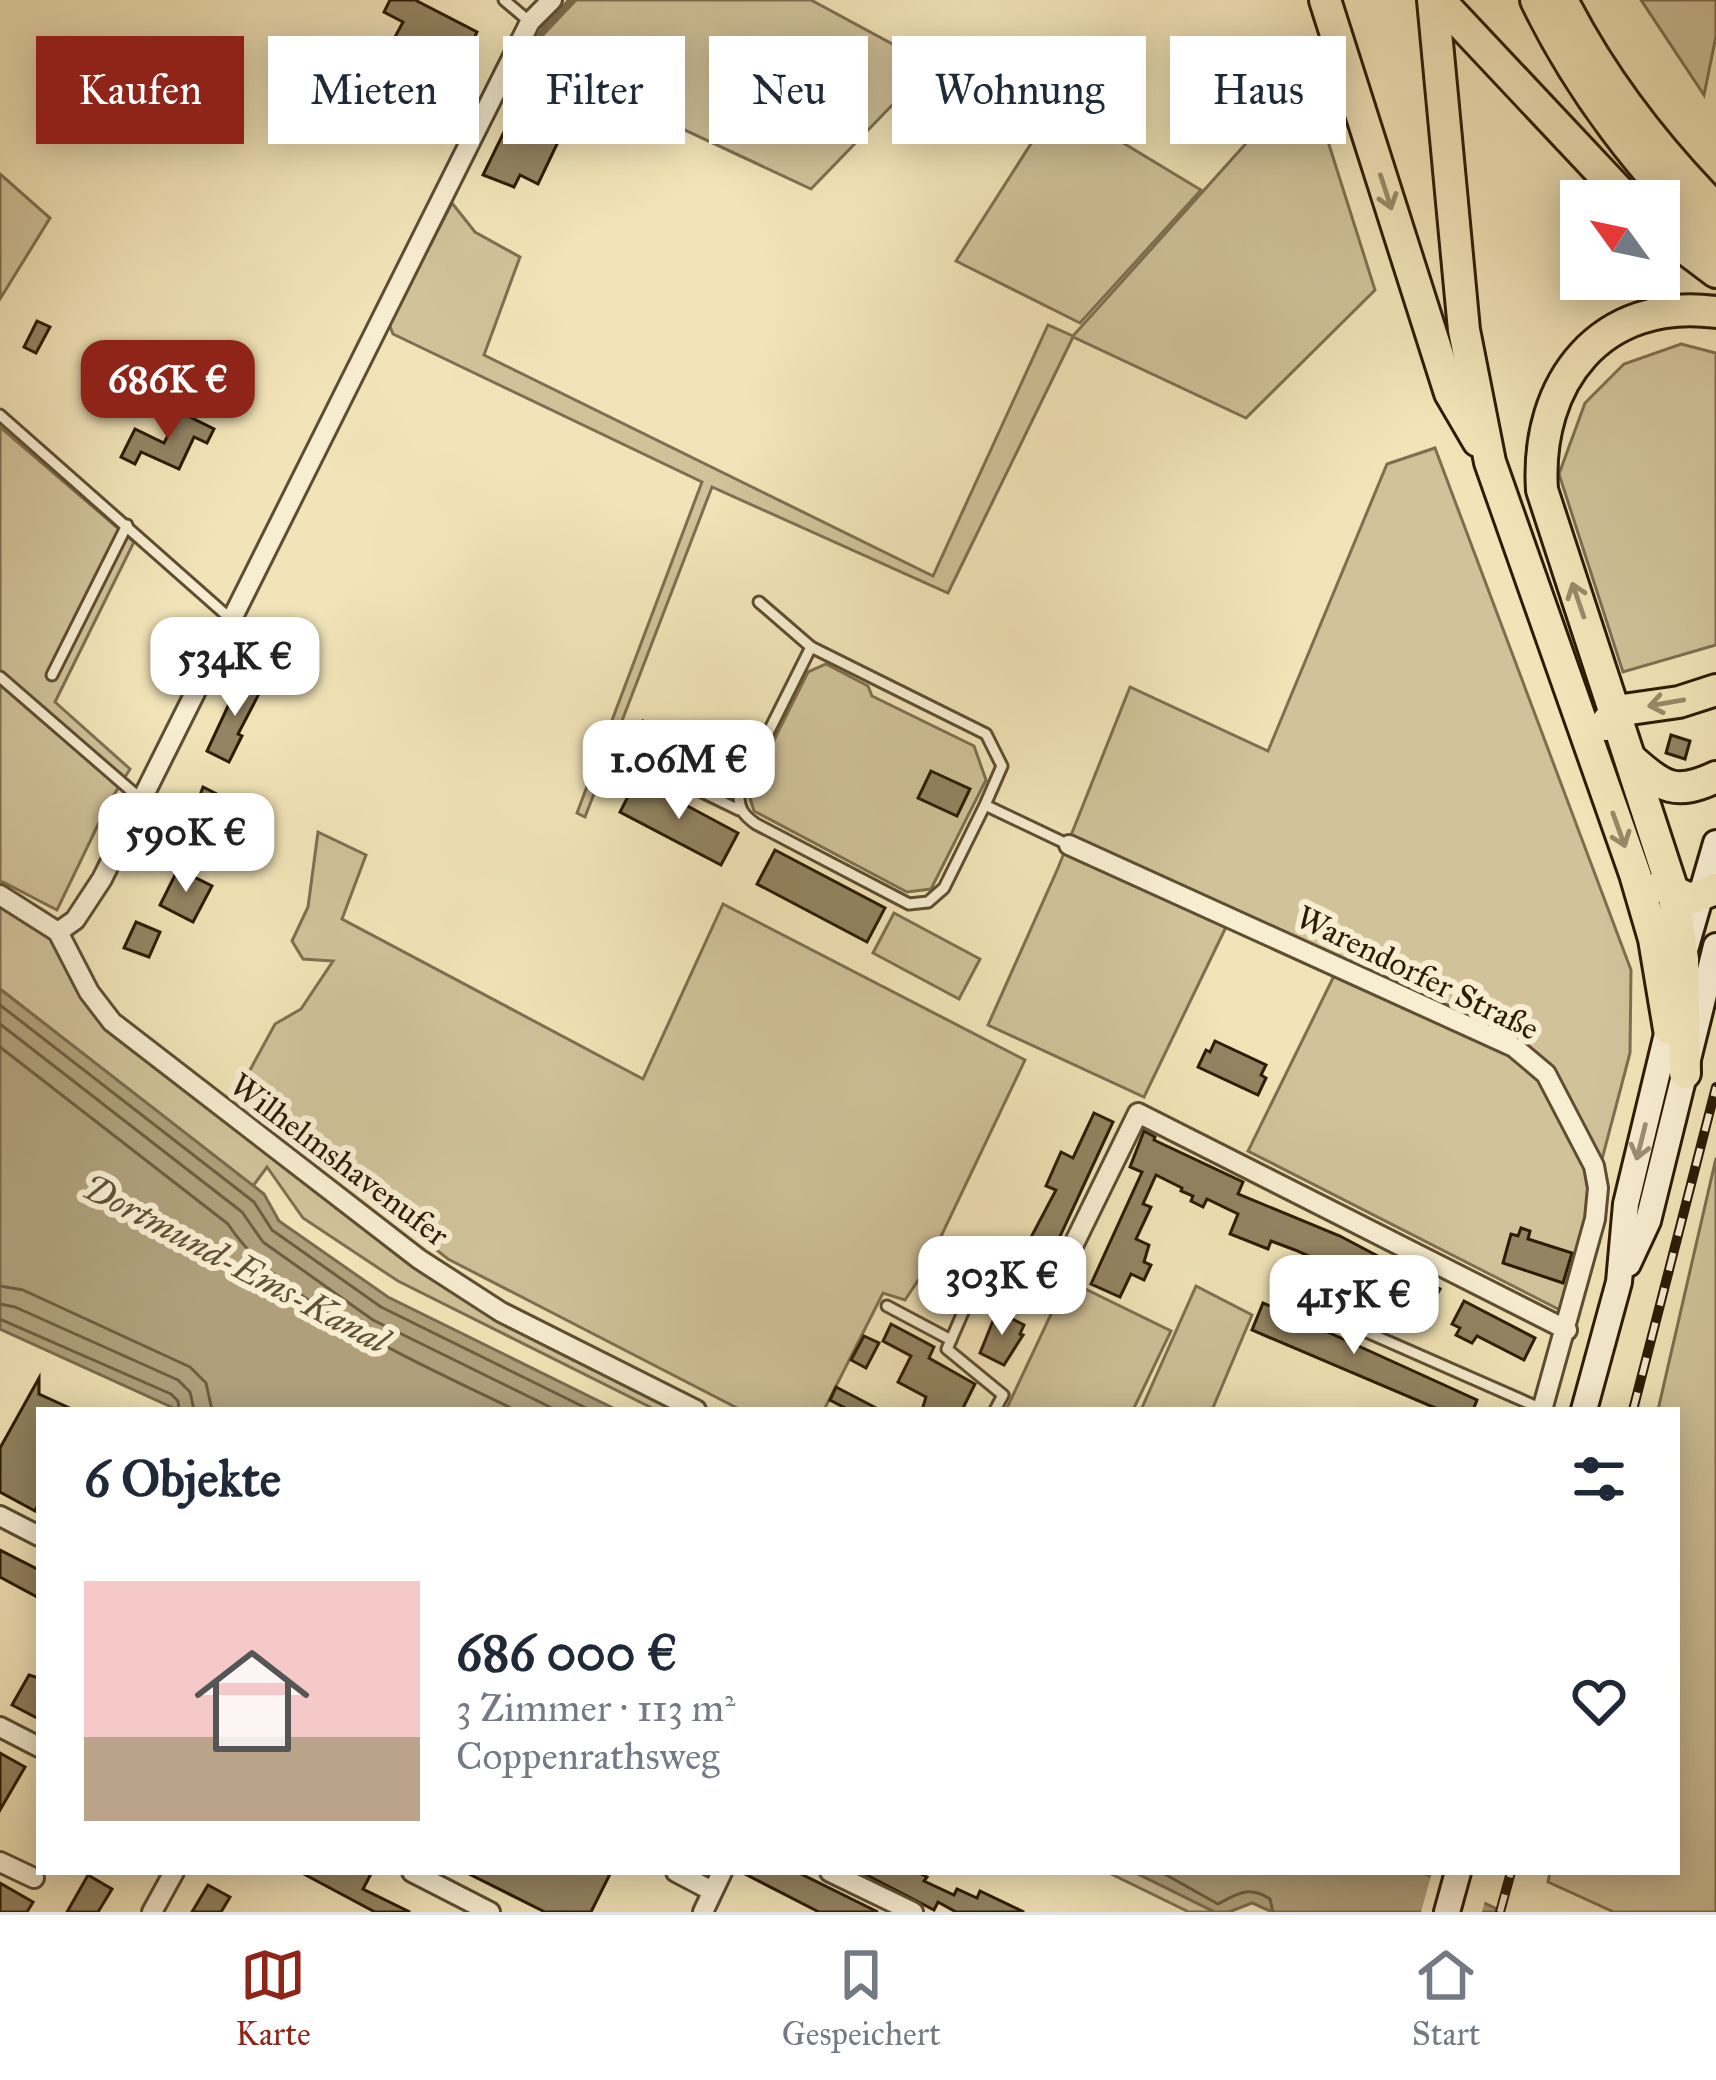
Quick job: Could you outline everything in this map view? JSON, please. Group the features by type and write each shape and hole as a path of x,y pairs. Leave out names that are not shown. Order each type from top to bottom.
{"highway":[{"path":"1325,0 1450,393 1490,461"},
{"path":"1436,0 1464,330 1490,461 1634,874 1654,939 1669,1029"},
{"path":"1436,0 1608,180"},
{"path":"1536,0 1618,131 1695,223 1716,241"},
{"path":"1562,0 1631,111 1716,209"},
{"path":"1680,245 1716,272"},
{"path":"1685,1072 1702,970 1696,892 1631,760 1542,490 1539,450 1546,418 1571,370 1591,347 1621,326 1654,314 1716,312"},
{"path":"1590,750 1616,711 1679,702 1716,690"},
{"path":"1631,760 1658,784 1678,789 1716,777"},
{"path":"1634,874 1696,892"}],"main road":[{"path":"1696,892 1716,843"},
{"path":"1619,1282 1626,1204 1669,1029 1716,946"},
{"path":"1585,1407 1619,1282 1648,1221 1685,1072"},
{"path":"1448,1912 1457,1875"}],"street":[{"path":"0,895 58,932 75,920 92,897 530,22 552,0"},
{"name":"Warendorfer Straße","path":"1069,844 1514,1047 1546,1074 1594,1166 1598,1188 1595,1219 1567,1330 1543,1407"},
{"name":"Wilhelmshavenufer","path":"58,932 89,992 112,1022 419,1259 501,1312 691,1407"},
{"path":"1068,1256 1138,1113 1567,1330"},
{"path":"0,1516 36,1534"},
{"path":"0,1727 36,1745"},
{"path":"0,1862 34,1878"},
{"path":"152,1912 172,1875"},
{"path":"418,1875 490,1912"},
{"path":"682,1875 712,1891"},
{"path":"703,1912 720,1875"},
{"path":"836,1875 913,1912"}],"lane":[{"path":"504,0 530,22"},
{"path":"0,416 233,621"},
{"path":"52,675 127,525"},
{"path":"663,772 909,904 928,902 944,888 1002,766 986,734 812,646 759,602"},
{"path":"740,811 739,791 812,646"},
{"path":"0,677 142,800"},
{"path":"985,805 1069,844"},
{"path":"887,1306 951,1340"},
{"path":"964,1310 947,1349 1003,1394 996,1407"},
{"name":"Warendorfer Straße","path":"1337,1319 1537,1407"}],"shaded area":[{"path":"576,0 811,0 892,44 892,105 868,130 868,36 709,36 709,141 685,130 685,36 542,36"},
{"path":"1641,0 1716,0 1716,36 1704,95"},
{"path":"715,144 855,144 811,189"},
{"path":"1031,144 1125,144 1201,190 1080,323 956,261"},
{"path":"1246,144 1329,144 1375,290 1246,418 1073,337 948,593 712,487 585,817 577,813 702,482 393,334 389,324 452,203 475,232 520,257 484,355 933,576 1048,325 1073,336"},
{"path":"0,174 50,218 0,299"},
{"path":"1681,344 1716,353 1716,645 1623,672 1559,474 1585,403 1624,364"},
{"path":"0,427 134,542 55,702 130,769 57,910 0,884"},
{"path":"1435,448 1631,970 1630,1053 1562,1311 1248,1151 1334,976 1226,927 1144,1097 988,1025 1058,868 1130,687 1268,751 1387,464"},
{"path":"826,664 868,686 872,696 974,746 986,780 931,889 907,892 754,811 748,792 808,672"},
{"path":"318,832 366,855 342,919 643,1079 723,904 1025,1060 925,1270 905,1300 883,1293 826,1407 735,1407 448,1259 237,1094 275,1024 301,1009 333,961 303,959 292,941 308,907"},
{"path":"0,905 51,938 82,998 105,1028 411,1263 486,1311 673,1407 650,1407 398,1281 303,1218 267,1167 253,1186 0,989"},
{"path":"894,913 980,959 959,999 873,953"},
{"path":"1716,1158 1716,1912 1614,1912 1548,1882 1549,1875 1680,1875 1680,1407 1659,1407"},
{"path":"1067,1280 1171,1331 1134,1407 1007,1407"},
{"path":"1196,1286 1252,1315 1213,1407 1142,1407"},
{"path":"1113,1875 1140,1875 1215,1912 1189,1912"}],"water":[{"name":"Dortmund-Ems-Kanal","path":"0,989 264,1194 279,1221 388,1297 611,1407 171,1407 0,1329"},
{"path":"1140,1875 1427,1875 1503,1912 1272,1912 1252,1903 1215,1912"}],"pier":[{"path":"1431,1875 1486,1897 1482,1912 1421,1912"}],"building":[{"path":"390,0 415,0 477,32 475,36 396,36 403,22 384,12"},
{"path":"503,134 503,144 557,144 538,184 520,175 514,187 483,175"},
{"path":"37,321 50,327 36,353 24,347"},
{"path":"183,362 195,368 188,394 172,386"},
{"path":"180,412 214,429 207,443 194,437 179,469 141,452 135,464 121,457 135,429 164,443"},
{"path":"242,676 263,686 229,762 207,751"},
{"path":"643,721 665,733 647,764 626,753"},
{"path":"1671,735 1690,741 1685,759 1666,753"},
{"path":"931,771 970,789 957,816 918,798"},
{"path":"637,779 738,833 721,865 620,812"},
{"path":"203,787 235,803 214,837 189,824"},
{"path":"775,850 885,908 867,942 757,884"},
{"path":"178,869 212,886 193,922 160,905"},
{"path":"136,922 160,932 149,957 124,948"},
{"path":"1215,1041 1266,1065 1258,1095 1198,1067"},
{"path":"1094,1113 1113,1122 1056,1245 1051,1243 1039,1267 1020,1258 1056,1190 1046,1186 1061,1152 1073,1158"},
{"path":"1144,1131 1243,1182 1238,1194 1340,1236 1440,1289 1429,1310 1353,1270 1347,1280 1331,1272 1333,1267 1295,1250 1271,1241 1268,1249 1230,1234 1238,1214 1207,1199 1203,1207 1191,1201 1193,1196 1182,1188 1156,1175 1143,1204 1151,1207 1136,1239 1149,1245 1144,1262 1151,1265 1144,1280 1131,1274 1120,1297 1091,1284 1142,1172 1130,1167"},
{"path":"1521,1228 1530,1231 1528,1239 1572,1253 1563,1283 1503,1263 1511,1234 1518,1236"},
{"path":"1034,1268 1054,1278 1042,1303 1022,1293"},
{"path":"1290,1292 1305,1298 1297,1318 1477,1400 1474,1407 1433,1407 1252,1330 1263,1303 1282,1311"},
{"path":"1464,1301 1535,1338 1524,1360 1477,1336 1472,1343 1456,1335 1460,1328 1452,1324"},
{"path":"997,1311 1024,1325 1004,1365 980,1353"},
{"path":"891,1324 934,1347 929,1358 975,1384 964,1407 923,1407 926,1397 898,1382 911,1356 883,1341"},
{"path":"864,1336 879,1343 866,1368 851,1360"},
{"path":"39,1378 39,1394 67,1407 36,1407 35,1511 0,1492 0,1448"},
{"path":"836,1387 874,1407 843,1407 830,1400"},
{"path":"0,1550 36,1568 36,1596 0,1577"},
{"path":"29,1675 36,1677 36,1717 12,1705"},
{"path":"0,1753 25,1767 0,1810"},
{"path":"88,1875 112,1889 98,1912 67,1912"},
{"path":"306,1875 370,1875 363,1889 410,1912 375,1912"},
{"path":"471,1875 610,1875 591,1912 545,1912"},
{"path":"747,1875 803,1875 878,1912 819,1912"},
{"path":"867,1875 923,1875 927,1877 924,1881 954,1895 957,1889 977,1898 980,1891 1024,1912 956,1912 938,1902 934,1910"},
{"path":"0,1883 33,1902 27,1912 0,1912"},
{"path":"208,1885 230,1897 221,1912 192,1912"}],"waterway":[{"path":"539,36 571,0"}],"railway":[{"path":"1634,1407 1716,1087"},
{"path":"1500,1912 1510,1875"}]}
